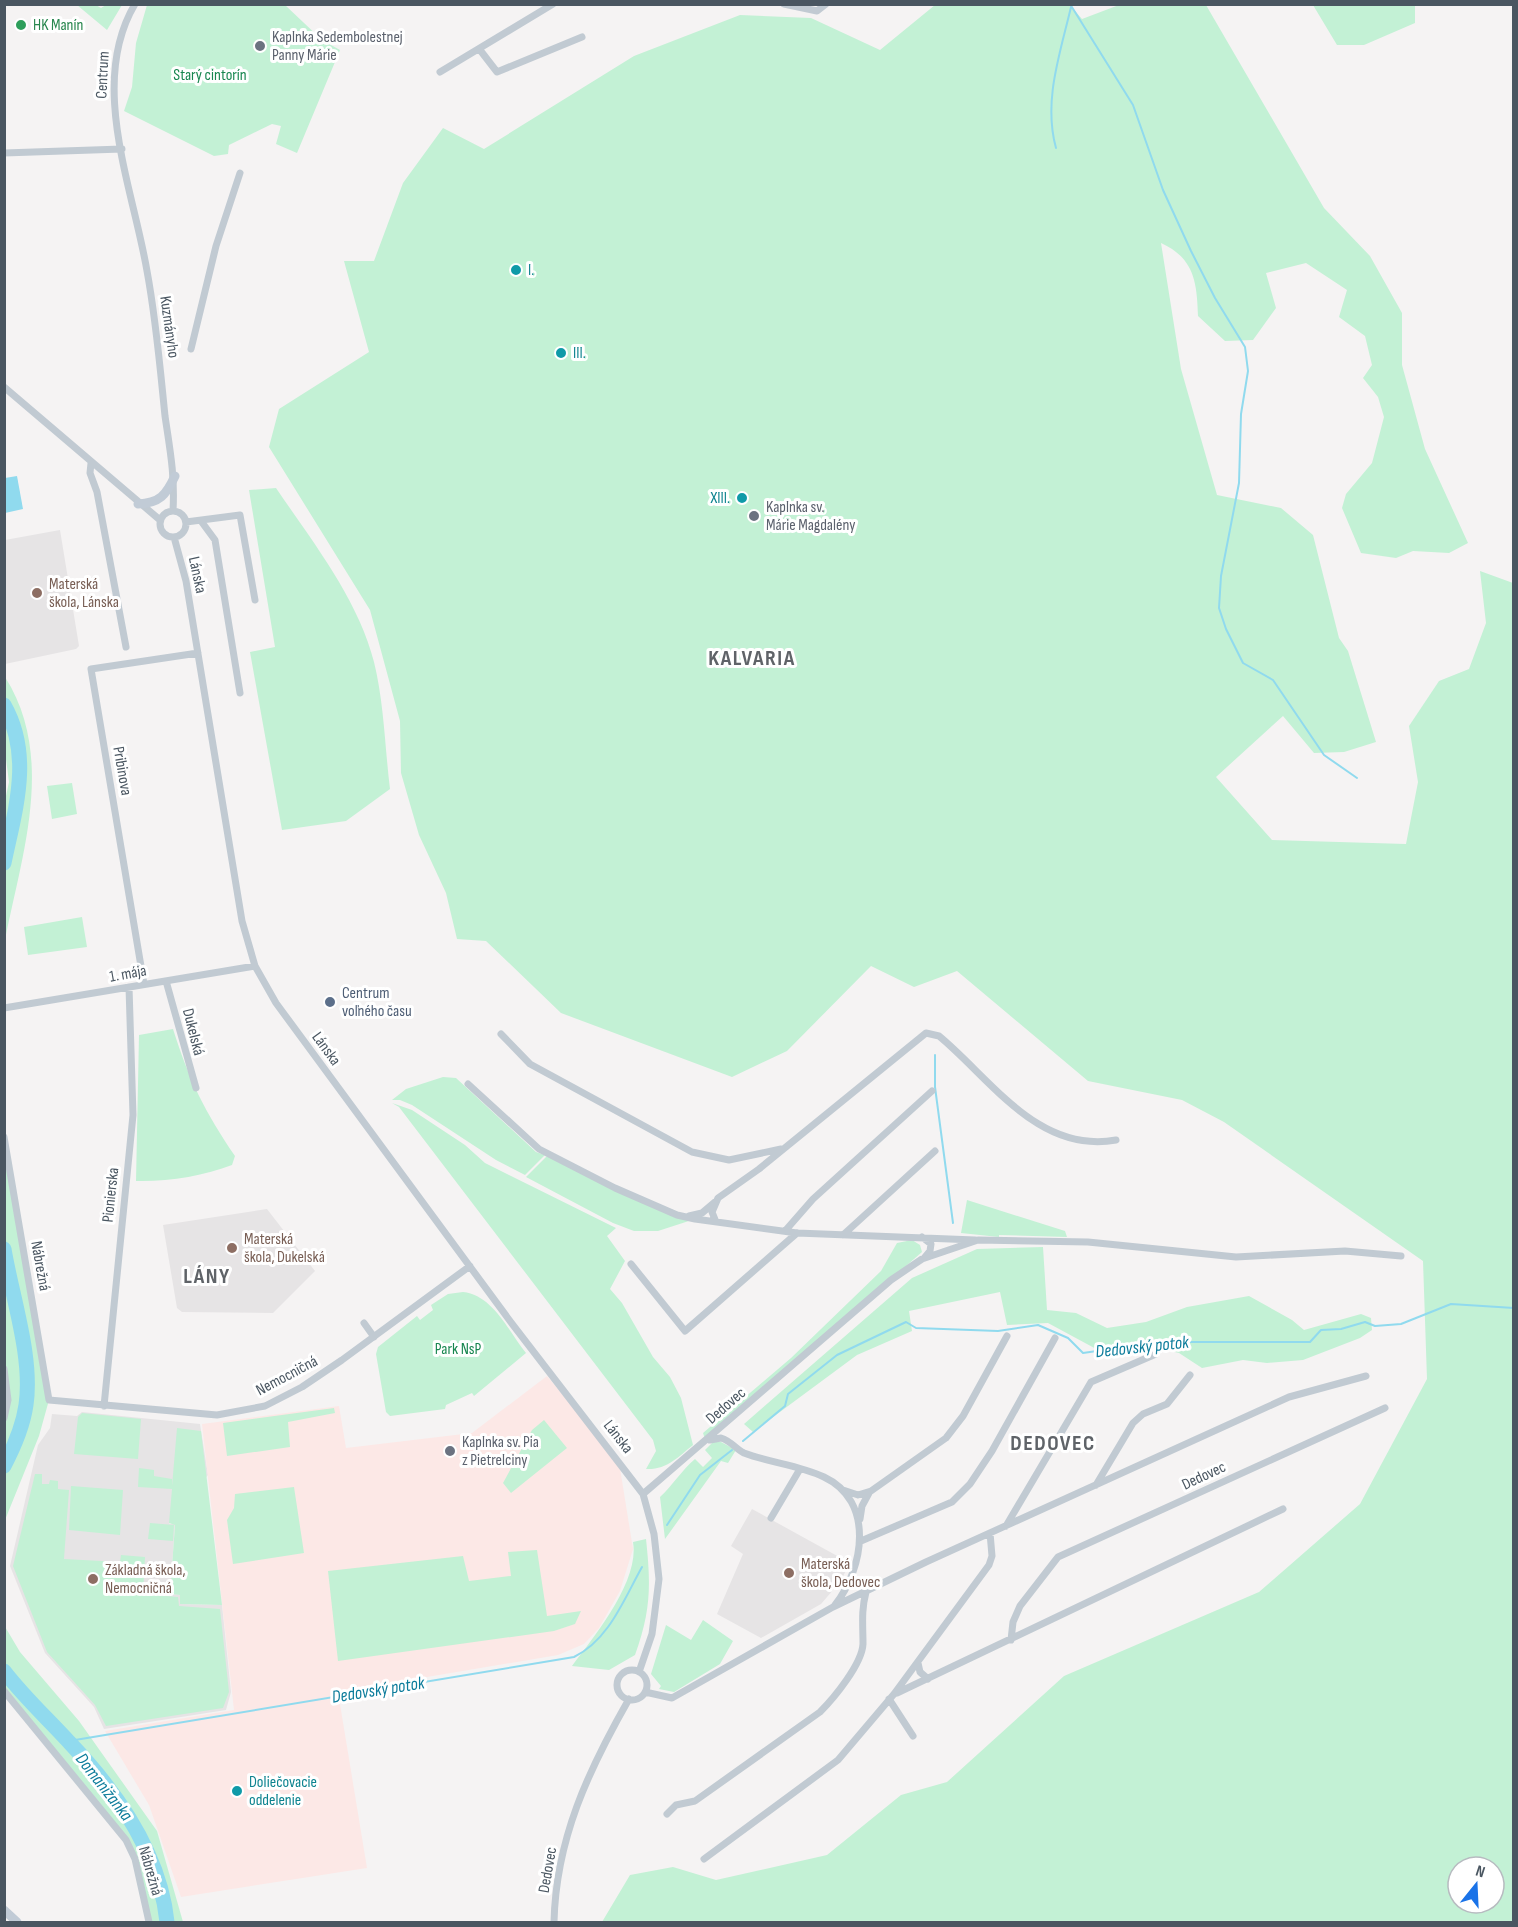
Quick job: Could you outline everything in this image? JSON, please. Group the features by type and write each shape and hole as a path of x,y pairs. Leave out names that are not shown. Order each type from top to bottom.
{"street":[{"name":"Centrum","path":"122,149 114,109 114,66 120,36 135,4"},
{"path":"440,72 553,4"},
{"path":"784,4 817,10 826,4"},
{"path":"480,50 497,72 582,37"},
{"path":"4,153 122,149"},
{"name":"Kuzmányho","path":"122,149 147,270 175,476 173,511"},
{"path":"191,350 216,246 240,173"},
{"path":"4,387 138,504 160,520 163,533 174,537 183,532 186,522 181,514 173,511 165,514 160,520"},
{"path":"92,463 90,473 97,492 126,647"},
{"path":"138,504 159,501 166,495 175,476"},
{"path":"186,522 240,515 255,600"},
{"path":"201,521 215,540 240,693"},
{"name":"Lánska","path":"174,537 186,581 239,907 255,966 290,1022 470,1266 643,1494"},
{"name":"Pribinova","path":"144,984 90,669 198,652"},
{"name":"1. mája","path":"4,1008 255,966"},
{"name":"Dukelská","path":"166,981 196,1088"},
{"name":"Pionierska","path":"104,1406 130,1185 133,1115 129,987"},
{"path":"677,1215 699,1215 917,1039 930,1032 945,1041 1037,1125 1077,1140 1102,1142 1116,1140"},
{"path":"501,1034 530,1064 692,1152 729,1160 782,1149"},
{"name":"Dedovec","path":"468,1084 531,1143 548,1155 677,1215 797,1233 1088,1242 1236,1257 1345,1251 1401,1256"},
{"path":"785,1232 813,1199 932,1090"},
{"name":"Nábrežná","path":"4,1137 49,1400"},
{"path":"843,1235 934,1151"},
{"path":"716,1222 712,1212 718,1198"},
{"path":"631,1264 685,1331 797,1233"},
{"path":"916,1235 927,1239 931,1244 930,1251 922,1259"},
{"name":"Dedovec","path":"643,1494 891,1280 922,1259 978,1240"},
{"name":"Nemocničná","path":"49,1400 217,1414 265,1406 302,1387 470,1266"},
{"path":"364,1323 374,1337"},
{"path":"706,1442 714,1438 726,1439 740,1450 825,1478 842,1490 858,1496 871,1491 946,1438 963,1416 1007,1336"},
{"path":"861,1541 952,1502 970,1484 992,1452 1055,1338"},
{"path":"1006,1526 1091,1382 1156,1354"},
{"path":"4,1369 8,1400 4,1418"},
{"path":"1096,1485 1133,1423 1143,1414 1167,1404 1190,1375"},
{"path":"645,1692 672,1698 833,1607 990,1533 1289,1397 1366,1376"},
{"name":"Dedovec","path":"1011,1640 1013,1622 1020,1606 1058,1557 1385,1408"},
{"path":"771,1518 800,1469"},
{"path":"833,1607 849,1582 861,1541 856,1512 842,1490"},
{"path":"859,1524 862,1506 871,1491"},
{"path":"639,1672 652,1634 659,1579 654,1534 643,1494"},
{"path":"892,1697 1283,1509"},
{"path":"704,1858 838,1760 892,1697 989,1565 992,1556 990,1533"},
{"path":"667,1814 676,1805 694,1801 820,1712 831,1701 861,1652 861,1609 866,1592"},
{"path":"918,1663 920,1672 928,1679"},
{"path":"626,1671 639,1672 646,1682 645,1692 641,1697 628,1700 619,1692 617,1683 626,1671"},
{"name":"Nábrežná","path":"4,1691 126,1839 135,1859 149,1923"},
{"path":"892,1697 913,1736"},
{"name":"Dedovec","path":"554,1919 565,1846 576,1802 599,1752 628,1700"},
{"path":"4,1910 17,1922"}],"shaded area":[{"name":"Materská škola, Lánska","path":"60,530 79,646 76,649 5,664 5,540"},
{"name":"Materská škola, Dukelská","path":"267,1209 315,1271 273,1313 182,1312 177,1308 163,1225"},
{"path":"547,1376 619,1462 633,1549 620,1591 599,1628 584,1644 558,1655 338,1692 367,1868 181,1897 149,1805 105,1731 234,1710 202,1424 339,1406 346,1448 472,1433"},
{"name":"Základná škola, Nemocničná","path":"82,1412 200,1424 208,1475 169,1524 175,1524 170,1594 180,1595 180,1604 222,1605 231,1692 226,1710 104,1729 94,1707 45,1653 10,1566 38,1445 50,1428 52,1414 77,1416"},
{"name":"Materská škola, Dedovec","path":"752,1509 850,1563 840,1582 821,1604 761,1638 717,1614 743,1554 731,1546"}],"green space":[{"path":"77,5 96,5 101,8 106,5 122,5 107,30"},
{"name":"Starý cintorín","path":"147,5 285,5 322,40 340,50 297,153 276,144 281,126 272,124 229,145 228,154 214,156 124,111 132,87 136,43"},
{"path":"935,5 1070,5 1082,19 1119,5 1206,5 1324,208 1370,256 1402,313 1402,365 1425,449 1468,543 1449,553 1413,551 1396,558 1361,553 1342,508 1346,494 1372,463 1384,417 1378,397 1363,378 1372,365 1365,336 1339,317 1347,290 1306,263 1266,273 1276,308 1253,340 1225,341 1198,316 1195,282 1187,264 1181,256 1161,243 1181,369 1217,495 1281,508 1313,535 1339,638 1348,651 1376,742 1344,752 1314,753 1283,716 1216,777 1272,840 1406,844 1418,782 1409,726 1439,681 1469,669 1486,623 1480,571 1513,583 1513,1922 602,1922 630,1875 673,1867 716,1880 827,1855 901,1795 947,1782 1064,1676 1259,1592 1360,1504 1427,1379 1423,1261 1224,1122 1182,1100 1088,1081 957,971 914,987 871,966 787,1051 732,1077 561,1013 486,941 457,939 446,893 419,835 401,773 400,721 370,610 269,447 279,409 369,352 344,261 374,261 403,183 443,128 484,149 634,56 740,15 811,18 880,50"},
{"path":"1313,5 1415,5 1415,23 1364,45 1337,45"},
{"path":"276,488 332,571 367,639 380,693 390,789 346,821 282,830 250,652 275,647 249,490"},
{"path":"5,677 20,708 29,740 32,773 26,840 5,940 4,805 9,782 4,744"},
{"path":"72,783 77,814 52,819 47,786"},
{"path":"82,917 87,947 28,955 24,927"},
{"path":"173,1029 199,1095 235,1156 232,1165 209,1172 172,1179 136,1181 139,1035"},
{"path":"443,1077 456,1078 536,1152 545,1155 525,1175 496,1160 412,1105 400,1100 392,1100 406,1089"},
{"path":"392,1103 412,1110 465,1145 485,1163 616,1228 607,1236 625,1261 610,1289 622,1303 653,1357 670,1377 681,1398 693,1445 666,1465 646,1469 656,1451 653,1440 399,1107"},
{"path":"4,1137 49,1400 39,1436 5,1520 4,1418 8,1400 4,1369"},
{"path":"548,1155 578,1171 695,1219 658,1231 634,1231 613,1223 526,1177"},
{"path":"967,1200 1065,1231 1067,1237 999,1235 999,1237 961,1233"},
{"path":"912,1240 920,1245 922,1252 706,1442 703,1433 791,1358 881,1271 897,1243"},
{"path":"1043,1247 1047,1310 1076,1313 1107,1328 1146,1322 1187,1307 1249,1296 1292,1320 1304,1330 1361,1314 1371,1318 1372,1330 1360,1338 1303,1360 1267,1363 1243,1360 1202,1368 1179,1353 1158,1348 1111,1357 1048,1323 1007,1325 1000,1292 909,1311 912,1331 857,1355 753,1432 744,1424 912,1278 977,1249"},
{"name":"Park NsP","path":"463,1292 474,1295 492,1307 526,1353 474,1396 472,1393 446,1405 445,1409 390,1416 386,1412 376,1354 378,1347 417,1316 420,1320 433,1310 431,1305 448,1294"},
{"path":"334,1408 335,1413 288,1422 290,1447 227,1456 223,1423"},
{"path":"82,1413 141,1419 138,1459 74,1454 78,1417"},
{"path":"544,1420 567,1448 511,1493 503,1483 532,1430"},
{"path":"177,1428 201,1431 222,1605 180,1604 180,1595 170,1594 175,1525 169,1523 172,1489 138,1487 139,1468 154,1470 154,1476 172,1479 172,1486"},
{"path":"713,1442 721,1442 736,1450 728,1463 721,1461 665,1539 660,1497 695,1459 703,1467 712,1458 705,1450"},
{"path":"35,1474 42,1474 42,1484 49,1484 50,1480 58,1481 58,1489 69,1490 64,1559 120,1562 121,1555 145,1557 143,1594 178,1597 179,1606 220,1609 229,1692 223,1708 106,1726 95,1705 47,1652 13,1566"},
{"path":"71,1486 123,1490 120,1535 69,1530"},
{"path":"294,1487 304,1553 233,1564 227,1520 234,1508 235,1494"},
{"path":"150,1523 174,1525 173,1541 148,1539"},
{"path":"646,1539 649,1570 647,1611 635,1655 609,1670 572,1666 603,1624 623,1591 630,1574 633,1542"},
{"path":"537,1550 547,1616 581,1611 575,1624 554,1631 338,1661 328,1571 463,1556 469,1581 511,1576 508,1552"},
{"path":"703,1620 733,1641 720,1664 674,1692 659,1689 661,1686 651,1674 666,1625 691,1640"},
{"path":"4,1625 20,1652 79,1721 157,1831 183,1922 149,1922 131,1848 5,1691"}],"water":[{"path":"17,476 23,509 5,513 5,478"}],"waterway":[{"path":"1070,4 1133,105 1163,190 1191,251 1215,298 1245,347 1248,371 1241,414 1239,483 1221,576 1219,608 1226,629 1243,663 1273,680 1324,755 1357,778"},
{"path":"1056,148 1052,130 1052,95 1071,7"},
{"name":"Domanižanka","path":"4,705 13,724 20,763 16,803 4,863"},
{"path":"935,1055 935,1087 953,1223"},
{"name":"Domanižanka","path":"4,1249 27,1367 26,1405 23,1421 4,1466"},
{"name":"Dedovský potok","path":"743,1441 785,1406 788,1394 837,1355 906,1322 916,1328 998,1331 1038,1325 1068,1338 1083,1353 1159,1342 1310,1342 1321,1330 1341,1329 1365,1322 1375,1326 1401,1324 1451,1304 1514,1308"},
{"name":"Dedovský potok","path":"667,1525 700,1475 732,1450"},
{"name":"Dedovský potok","path":"69,1741 574,1657 586,1650 606,1629 642,1567"},
{"name":"Domanižanka","path":"4,1671 87,1761 119,1803 146,1848 163,1897 167,1922"}],"place":[{"name":"HK Manín","path":"21,25"},
{"name":"Kaplnka Sedembolestnej Panny Márie","path":"260,46"},
{"name":"I.","path":"516,270"},
{"name":"III.","path":"561,353"},
{"name":"XIII.","path":"742,498"},
{"name":"Kaplnka sv. Márie Magdalény","path":"754,516"},
{"name":"Materská škola, Lánska","path":"37,593"},
{"name":"Centrum voľného času","path":"330,1002"},
{"name":"Materská škola, Dukelská","path":"232,1248"},
{"name":"Kaplnka sv. Pia z Pietrelciny","path":"450,1451"},
{"name":"Materská škola, Dedovec","path":"789,1573"},
{"name":"Základná škola, Nemocničná","path":"93,1579"},
{"name":"Doliečovacie oddelenie","path":"237,1791"}],"district":[{"name":"KALVARIA","path":"752,658"},
{"name":"LÁNY","path":"207,1276"},
{"name":"DEDOVEC","path":"1053,1443"}]}
